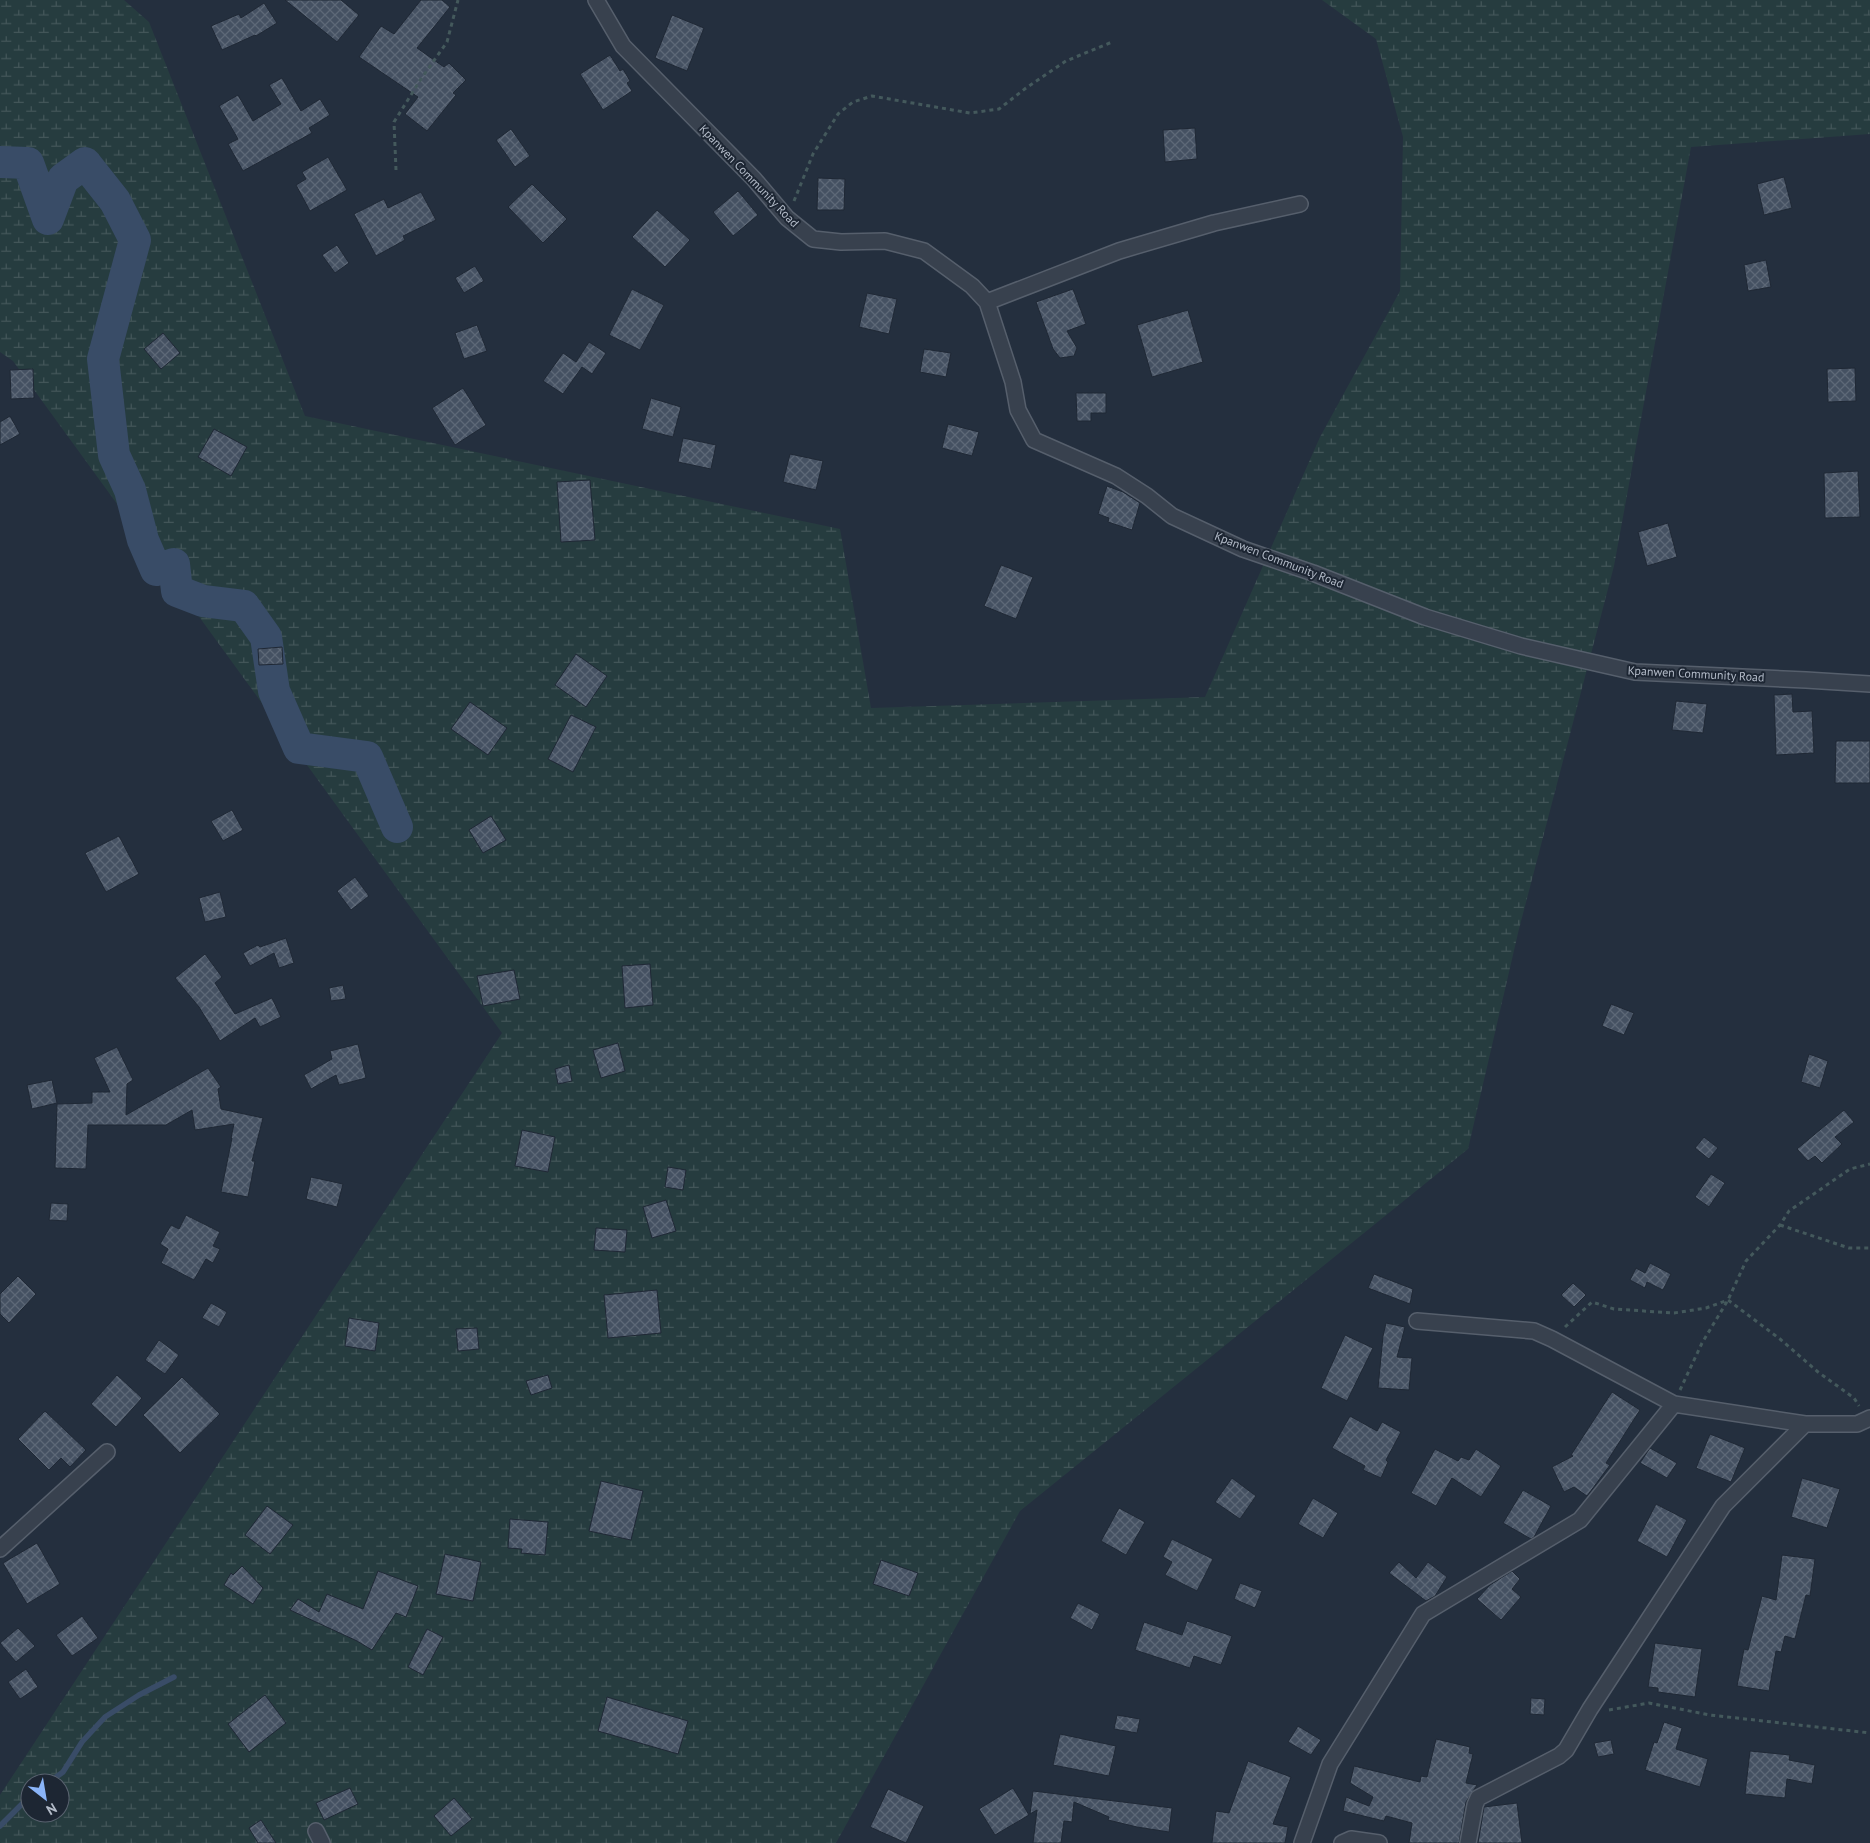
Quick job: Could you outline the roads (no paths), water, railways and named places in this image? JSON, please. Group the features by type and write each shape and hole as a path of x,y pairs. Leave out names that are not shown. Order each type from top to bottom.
{"street":[{"name":"Kpanwen Community Road","path":"596,0 623,46 754,179 787,218 813,239 841,242 885,241 924,251 972,286 987,302 1013,382 1018,410 1034,440 1116,476 1147,496 1172,516 1243,549 1313,573 1425,617 1521,646 1635,672 1870,684"},
{"path":"987,302 1120,251 1214,222 1300,204"},
{"path":"1417,1321 1534,1331 1674,1404 1805,1424 1857,1424 1868,1419"},
{"path":"1302,1843 1330,1764 1423,1614 1580,1520 1674,1404"},
{"path":"1468,1843 1478,1798 1559,1756 1566,1750 1590,1709 1723,1506 1805,1424"},
{"path":"0,1549 106,1452"},
{"path":"1342,1843 1351,1838 1379,1843"}],"waterway":[{"path":"0,162 28,163 48,219 63,179 85,163 115,201 135,240 103,359 114,455 130,490 143,540 156,570 174,564 177,591 203,601 244,606 266,637 274,691 299,748 367,757 397,827"},
{"path":"62,1773 82,1742 105,1717 139,1695 174,1677"},
{"path":"0,1826 20,1806"}]}
